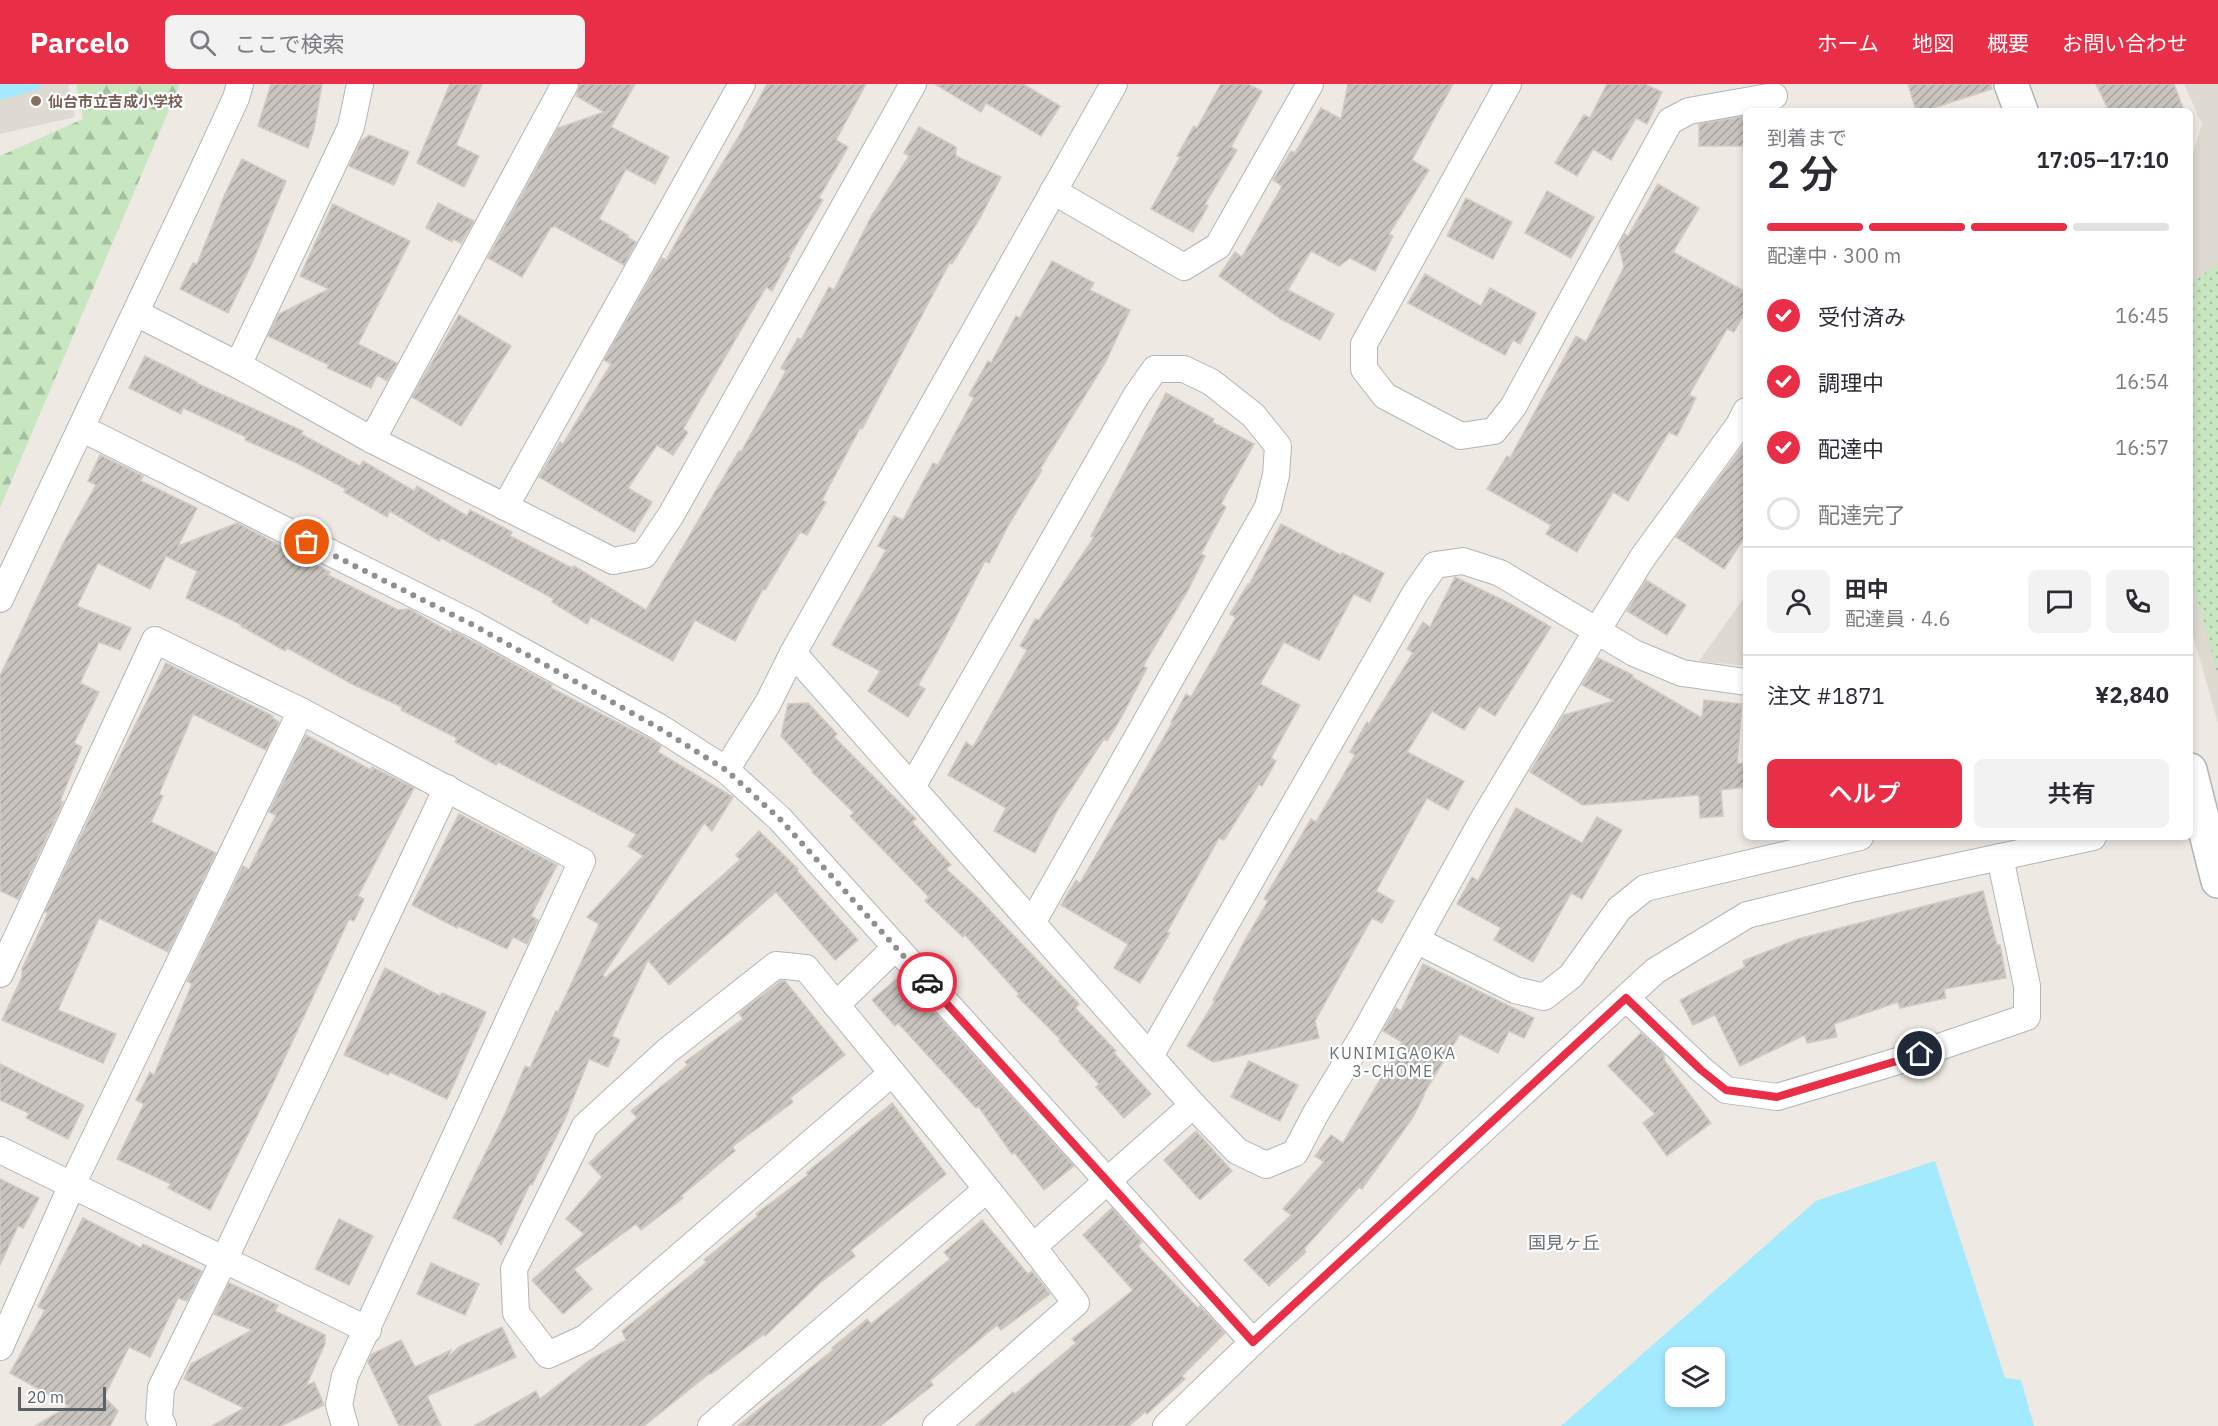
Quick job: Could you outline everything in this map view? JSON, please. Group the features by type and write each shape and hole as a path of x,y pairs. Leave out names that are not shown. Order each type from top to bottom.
{"street":[{"path":"0,599 136,313 236,98 240,84"},
{"path":"238,365 351,128 360,84"},
{"path":"372,440 565,84"},
{"path":"505,507 742,84"},
{"path":"136,313 238,365 372,440 613,561 644,555 671,515 912,84"},
{"path":"726,770 768,703 793,653 1114,84"},
{"path":"1053,191 1184,267 1218,246 1310,84"},
{"path":"1508,84 1364,344 1364,369 1385,396 1461,436 1494,431 1513,407 1670,121 1689,111 1775,97"},
{"path":"2011,84 2020,108"},
{"path":"912,787 1136,396 1155,369 1184,369 1211,382 1253,415 1278,446 1276,476 1268,507 1032,923"},
{"path":"793,653 1192,1105 1237,1151 1266,1166 1295,1153 1481,824 1596,632 1643,557 1743,417"},
{"path":"81,428 475,626 659,728 726,770 780,819 1253,1342"},
{"path":"1150,1056 1416,592 1435,565 1462,561 1500,573 1634,653 1682,674 1743,682"},
{"path":"0,974 155,640 301,711 582,861 345,1376 339,1405 345,1426"},
{"path":"0,1347 72,1185 301,711"},
{"path":"163,1426 159,1418 161,1388 447,788"},
{"path":"2193,797 2195,815 2218,881"},
{"path":"1416,940 1515,990 1544,997 1571,976 1619,909 1645,888 1847,840"},
{"path":"1166,1426 1253,1342 1655,971 1747,915 1856,888 2079,840"},
{"path":"1626,998 1701,1070 1726,1090 1777,1097 1898,1061 2027,1017 2027,986 2001,857"},
{"path":"836,1005 896,947"},
{"path":"892,1073 585,1338 548,1355 516,1314 514,1269 585,1126 667,1051 776,965 806,968 836,1005 892,1073 987,1189 1076,1303 936,1426"},
{"path":"1033,1247 1192,1105"},
{"path":"0,1150 368,1330"},
{"path":"711,1426 987,1189"}],"shaded area":[{"name":"仙台市立吉成小学校","path":"0,84 68,84 75,117 0,134"},
{"path":"2184,84 2218,84 2218,723 2193,636 2193,153 2202,124"},
{"path":"1743,599 1743,666 1699,661"}],"green space":[{"path":"76,84 180,84 0,508 0,156 83,119"},
{"path":"2218,263 2218,676 2193,583 2193,283"}],"water":[{"path":"0,84 40,84 42,88 0,100"},
{"path":"1935,1161 2005,1378 2021,1380 2034,1426 1561,1426 1816,1201"}],"building":[{"path":"271,84 322,84 314,129 308,148 258,126"},
{"path":"450,84 482,84 456,145 479,156 464,187 417,163"},
{"path":"580,84 635,84 611,127 669,157 655,184 626,169 599,219 636,242 624,265 554,226 551,227 522,277 488,258 558,128 604,112 576,96"},
{"path":"767,84 866,84 836,140 848,147 819,198 823,200 772,291 766,287 683,429 688,432 673,455 657,445 628,488 652,502 634,532 539,477 560,442 563,444 611,364 604,360 662,258 666,260 745,126"},
{"path":"935,84 1023,84 1060,106 1041,136 986,103 981,112"},
{"path":"1221,84 1248,84 1262,91 1231,147 1237,150 1205,204 1208,206 1193,232 1151,209 1180,157 1177,156 1194,126 1197,128"},
{"path":"1348,84 1453,84 1412,160 1429,170 1389,234 1393,236 1375,271 1350,258 1339,266 1311,251 1288,290 1334,314 1320,340 1281,319 1219,276 1235,252 1242,257 1282,186 1273,180 1291,151 1295,153 1321,108 1341,119"},
{"path":"1607,84 1645,84 1662,92 1647,124 1636,118 1611,160 1593,149 1577,176 1555,163 1584,115 1590,118"},
{"path":"1908,84 1991,84 1992,89 1933,108 1915,108"},
{"path":"2096,84 2174,84 2183,108 2108,108"},
{"path":"1743,117 1743,146 1699,146 1699,124"},
{"path":"919,127 956,147 956,156 1001,177 980,218 952,264 950,262 862,429 860,428 822,500 826,502 807,535 800,532 765,590 763,589 735,641 695,620 673,661 591,617 587,624 552,602 554,599 441,538 439,541 390,511 387,517 344,492 346,489 301,465 245,440 246,437 183,408 181,414 129,388 145,356 196,383 303,431 301,434 360,466 363,461 414,491 417,486 467,516 470,510 512,532 510,536 572,568 574,566 646,610 739,451 741,452 786,371 781,368 798,338 801,340 829,287 834,290 871,217 909,156 904,153"},
{"path":"369,135 409,152 394,185 349,166 361,141"},
{"path":"242,159 286,181 253,261 228,313 180,289 193,263 197,264 225,194"},
{"path":"1658,184 1699,208 1673,252 1743,290 1743,316 1734,332 1727,329 1689,395 1696,398 1677,436 1669,432 1628,501 1613,492 1577,552 1546,534 1551,525 1487,489 1507,456 1510,458 1576,336 1586,342 1624,267 1619,246 1625,234 1628,236"},
{"path":"1547,191 1594,217 1571,258 1525,233"},
{"path":"1466,198 1512,222 1493,259 1447,236"},
{"path":"438,203 474,221 461,243 453,239 452,242 426,228"},
{"path":"333,204 410,241 358,344 397,363 387,381 377,375 371,388 327,368 329,365 268,336 279,314 329,289 300,276"},
{"path":"1052,261 1094,283 1090,290 1130,310 1105,363 1040,469 1042,470 1009,524 989,563 985,561 918,685 925,689 908,717 868,691 880,671 832,645 886,550 878,546 894,516 903,520 933,463 938,465 974,398 969,395 988,361 991,363 1016,316 1020,318"},
{"path":"1425,274 1481,306 1490,288 1536,313 1520,344 1513,340 1505,355 1408,303"},
{"path":"459,315 511,346 461,426 412,397"},
{"path":"1166,393 1214,419 1212,422 1254,444 1221,504 1226,507 1201,554 1205,556 1187,592 1143,666 1147,668 1121,718 1107,741 1104,739 1057,811 1035,853 994,831 1006,808 948,775 966,742 973,747 1027,650 1020,646 1035,619 1039,620 1094,537 1091,536"},
{"path":"1743,446 1743,540 1724,569 1676,537"},
{"path":"100,455 143,476 141,481 197,508 178,546 237,523 330,572 328,575 398,610 409,609 451,633 452,630 552,685 551,688 657,743 661,746 658,752 733,797 712,831 704,823 603,975 605,978 740,860 736,855 759,831 798,869 797,871 858,940 835,960 776,892 669,985 648,960 612,1036 620,1040 608,1067 589,1059 565,1119 501,1245 495,1238 453,1218 506,1112 525,1066 530,1068 599,924 587,917 643,856 628,846 636,834 498,762 496,765 455,742 457,738 401,710 402,707 354,685 287,648 285,651 242,625 186,598 197,571 166,556 150,589 98,563 77,606 131,628 120,650 99,642 80,683 99,692 74,743 82,747 60,801 63,802 18,899 0,891 0,676 64,542 96,485 88,481"},
{"path":"1281,524 1341,555 1342,553 1384,573 1370,602 1354,594 1319,660 1284,642 1260,684 1300,705 1271,758 1276,761 1262,786 1259,784 1224,840 1219,838 1167,932 1170,933 1140,983 1114,968 1128,944 1061,905 1076,880 1080,883 1172,723 1186,694 1191,697 1236,617 1230,614 1249,585"},
{"path":"1455,577 1511,604 1551,627 1495,716 1479,706 1464,730 1432,711 1407,752 1464,781 1448,810 1427,798 1376,891 1394,901 1382,923 1372,918 1315,1021 1319,1038 1213,1062 1187,1046 1215,1001 1213,1000 1268,901 1264,899 1311,819 1316,822 1355,755 1350,752 1367,722 1369,724 1413,653 1407,649 1423,622 1430,627"},
{"path":"1646,580 1686,605 1667,635 1627,611"},
{"path":"1598,658 1633,675 1632,677 1702,718 1704,700 1742,704 1737,764 1743,763 1743,787 1721,790 1723,816 1700,818 1699,795 1583,805 1530,772 1564,715 1614,701 1582,685"},
{"path":"166,663 273,716 272,718 279,722 266,750 193,714 159,794 163,796 151,822 216,853 168,952 99,918 58,1010 116,1034 103,1063 2,1020 48,913 45,912"},
{"path":"808,703 837,734 834,737 916,819 912,822 951,865 946,869 978,898 1079,1004 1075,1008 1116,1051 1114,1053 1151,1094 1124,1118 1096,1087 1099,1084 1059,1041 1061,1040 1017,996 1019,994 965,935 963,937 925,901 929,897 850,816 854,813 812,772 781,736 788,704"},
{"path":"306,735 371,770 372,767 414,788 358,896 364,899 354,921 349,919 268,1094 210,1210 168,1188 171,1184 117,1159 144,1104 136,1100 150,1072 154,1075 192,984 187,981 243,866 249,869 276,815 269,812"},
{"path":"1516,808 1582,843 1597,817 1622,830 1582,899 1571,893 1533,962 1494,940 1501,928 1457,904 1472,877 1478,881"},
{"path":"459,814 557,865 531,916 538,920 527,944 513,937 507,949 458,926 457,928 412,905"},
{"path":"1983,891 1997,945 2000,945 2006,978 1944,989 1946,998 1900,1008 1898,1002 1834,1024 1837,1037 1807,1043 1805,1035 1740,1066 1715,1015 1693,1025 1680,1000 1745,967 1743,961 1798,939"},
{"path":"1423,964 1534,1018 1524,1038 1509,1031 1498,1053 1460,1034 1423,1095 1411,1120 1362,1189 1359,1187 1304,1249 1306,1252 1269,1286 1244,1260 1291,1215 1283,1209 1324,1162 1315,1156 1331,1135 1343,1143 1402,1042 1383,1031 1396,1008 1401,1011"},
{"path":"385,968 440,996 442,993 486,1012 447,1099 390,1072 388,1075 344,1055"},
{"path":"901,975 1074,1166 1044,1190 1014,1152 1012,1154 978,1106 976,1108 898,1023 895,1026 872,1000"},
{"path":"781,981 785,981 845,1055 790,1098 793,1102 732,1147 735,1151 681,1196 683,1198 641,1230 636,1224 574,1269 592,1289 563,1314 532,1280 584,1234 566,1219 602,1177 589,1163 637,1118 631,1111 688,1065 685,1062 743,1019 739,1013"},
{"path":"1641,1033 1664,1054 1664,1060 1711,1123 1667,1156 1643,1123 1655,1114 1608,1066"},
{"path":"1249,1061 1298,1085 1280,1121 1231,1097"},
{"path":"0,1064 84,1105 68,1139 26,1118 29,1113 0,1100"},
{"path":"892,1103 946,1174 851,1250 855,1256 820,1283 765,1336 764,1334 710,1373 644,1426 474,1426 536,1391 540,1399 590,1360 626,1340 622,1331 707,1262 704,1260 758,1216 756,1214 808,1175 806,1173"},
{"path":"1196,1131 1232,1171 1200,1200 1164,1160"},
{"path":"0,1179 39,1198 23,1228 18,1226 0,1265"},
{"path":"1112,1208 1142,1242 1138,1246 1225,1333 1182,1376 1185,1379 1147,1414 1145,1412 1129,1426 975,1426 1013,1392 1015,1394 1076,1343 1072,1339 1133,1290 1083,1235"},
{"path":"83,1218 141,1248 143,1244 202,1271 187,1301 178,1298 150,1357 129,1347 104,1397 118,1411 110,1426 35,1426 69,1406 10,1373 45,1310 38,1307"},
{"path":"339,1219 373,1236 349,1285 315,1269"},
{"path":"982,1220 1028,1274 1032,1271 1050,1294 1001,1330 997,1325 930,1381 933,1385 880,1426 738,1426 833,1350 832,1348 867,1319 871,1324 950,1259 944,1252"},
{"path":"431,1263 479,1284 465,1315 417,1294"},
{"path":"229,1283 278,1305 275,1311 325,1335 325,1344 306,1386 314,1382 324,1405 281,1426 212,1426 244,1408 184,1379 191,1364 252,1330 214,1314"},
{"path":"502,1327 516,1357 427,1396 441,1426 399,1426 368,1362 372,1354 401,1340 415,1367 451,1350 448,1357 459,1347"}],"way so far":[{"path":"307,542 475,626 659,728 726,770 780,819 927,982"}],"place":[{"name":"仙台市立吉成小学校","path":"36,101"}],"district":[{"name":"KUNIMIGAOKA 3-CHOME","path":"1393,1062"},
{"name":"国見ヶ丘","path":"1564,1242"}],"route":[{"path":"927,982 1253,1342 1626,998 1701,1070 1726,1090 1777,1097 1920,1054"}]}
